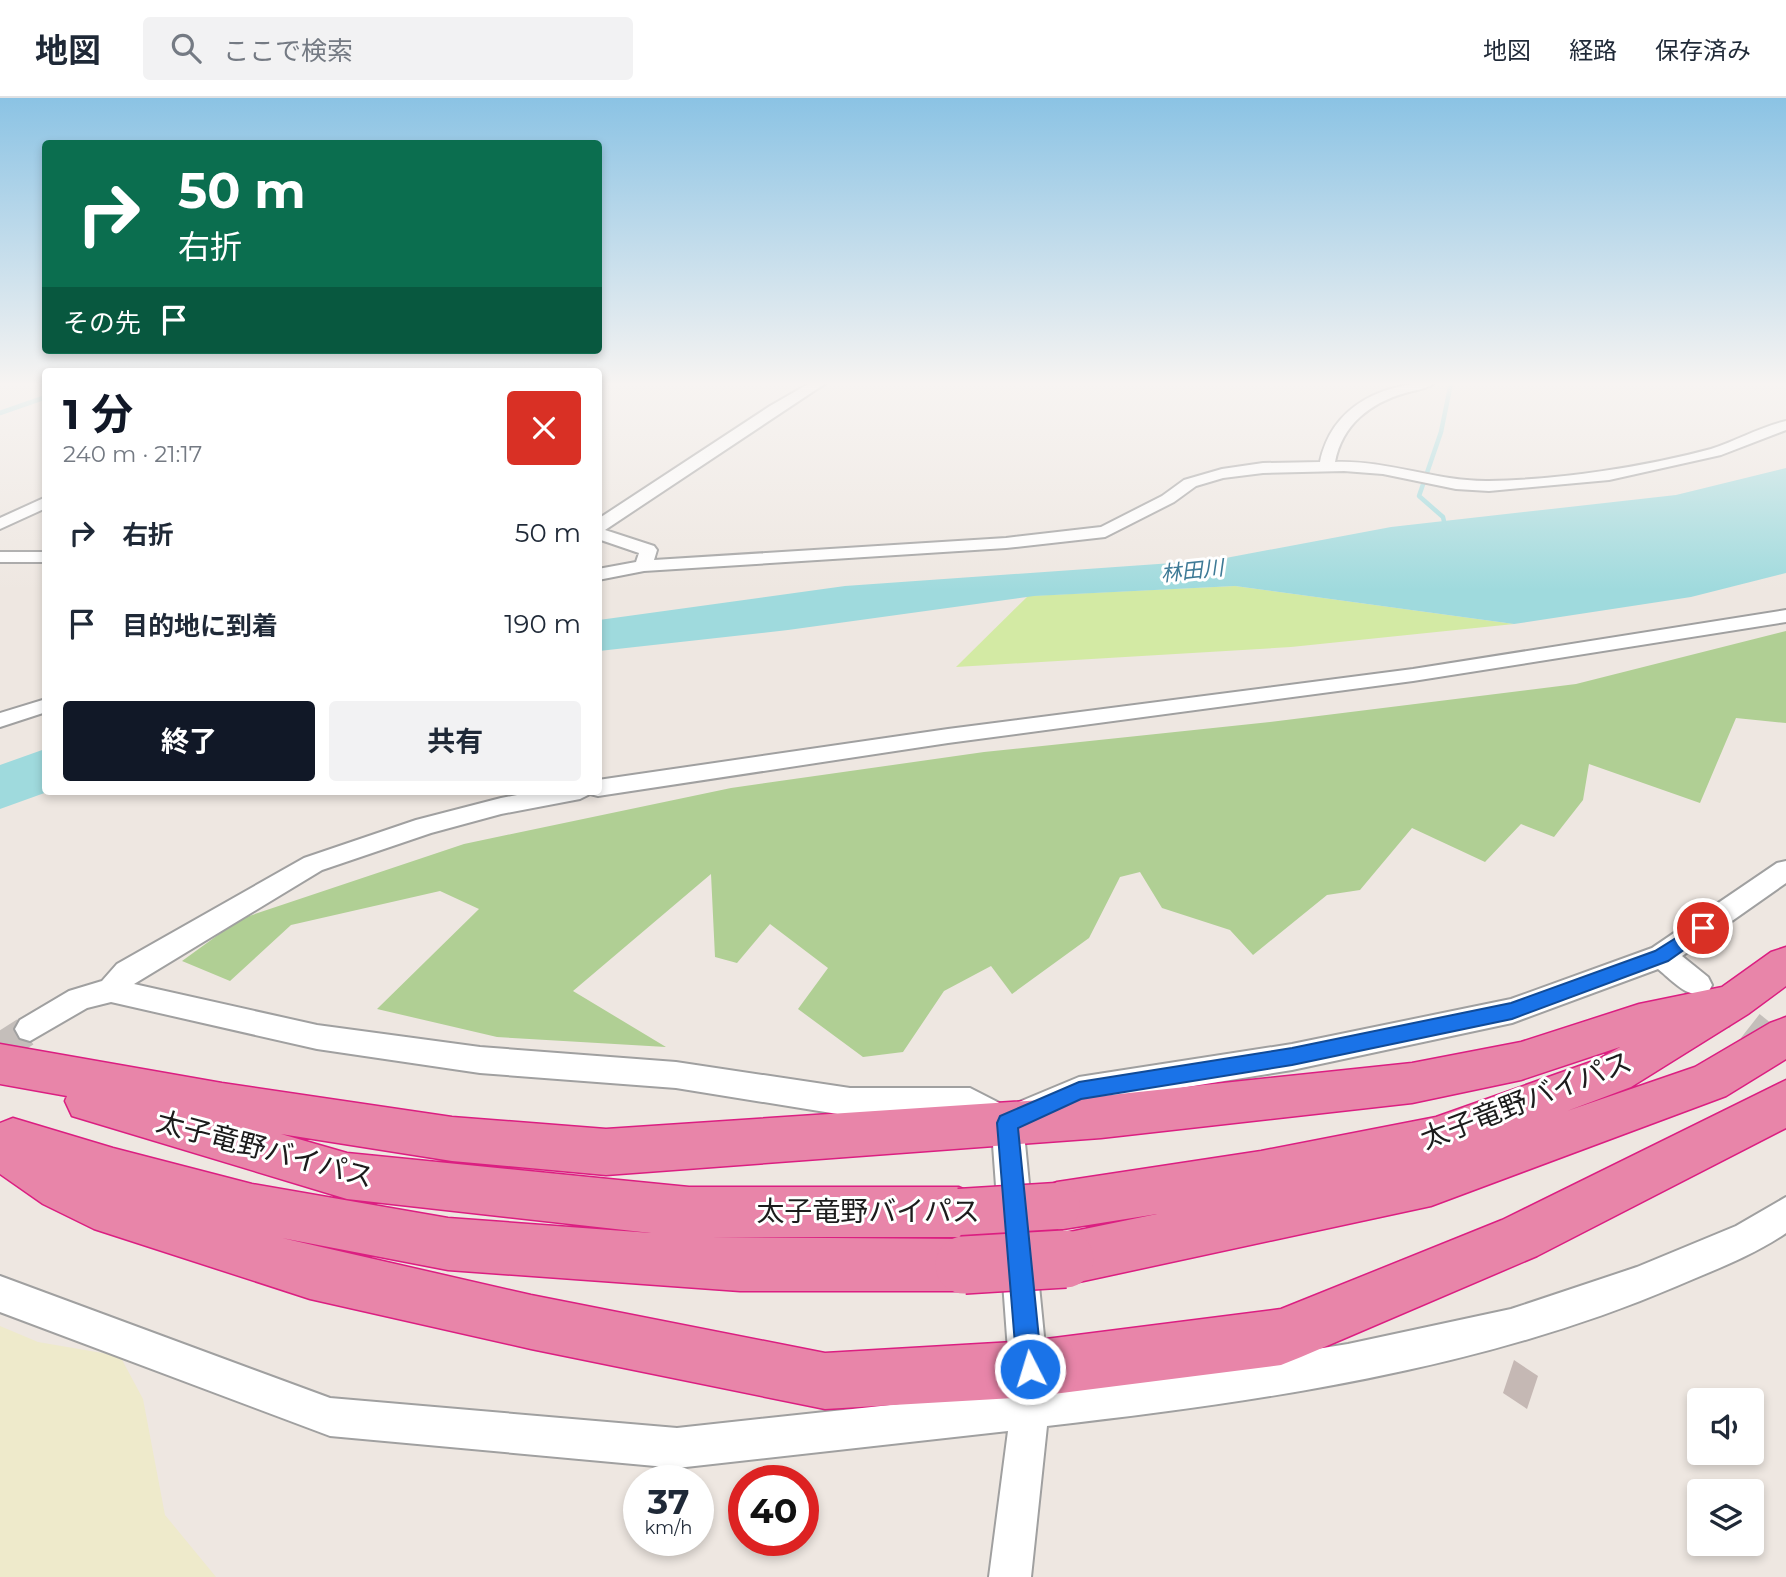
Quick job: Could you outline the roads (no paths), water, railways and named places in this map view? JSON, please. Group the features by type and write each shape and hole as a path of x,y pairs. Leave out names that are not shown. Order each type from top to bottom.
{"highway":[{"name":"太子竜野バイパス","path":"0,1076 347,1176 690,1212 959,1212 1057,1206 1261,1174 1436,1139 1615,1073 1716,993 1786,964"},
{"path":"0,1064 222,1104 452,1139 606,1152 1101,1117 1412,1083 1521,1062 1716,993"},
{"name":"太子竜野バイパス","path":"0,1136 114,1171 252,1208 448,1244 740,1265 964,1265 1065,1259 1431,1182 1710,1082 1786,1036"},
{"path":"0,1146 61,1187 111,1212 310,1273 518,1319 825,1381 1030,1389 1281,1337 1519,1238 1765,1115 1786,1101"}],"street":[{"path":"602,524 711,452"},
{"path":"1326,466 1327,452"},
{"path":"602,574 644,566 1006,543 1105,532 1168,499 1190,483 1222,474 1263,468 1326,466 1382,469 1456,484 1489,486 1608,475 1716,452"},
{"path":"0,524 42,504"},
{"path":"602,534 648,550 644,566"},
{"path":"0,557 42,557"},
{"path":"602,787 948,736 1413,675 1786,616"},
{"path":"0,720 42,706"},
{"path":"111,990 127,972 313,863 438,823 501,806 559,795"},
{"path":"1007,1123 1079,1091 1292,1056 1512,1011 1662,956 1786,870"},
{"path":"1662,956 1716,993"},
{"path":"30,1029 79,999 111,990 317,1037 480,1060 676,1075 849,1102 970,1102 1007,1123"},
{"path":"1007,1123 1030,1389 1010,1577"},
{"path":"0,1294 330,1417 677,1448 1030,1389 1136,1397 1348,1363 1511,1327 1637,1286 1748,1238 1786,1213"}],"water":[{"name":"林田川","path":"1786,468 1786,573 1691,597 1514,624 1235,586 1034,596 788,630 602,651 602,620 845,586 1215,560 1391,527 1676,495"},
{"path":"42,750 42,794 0,809 0,765"}],"waterway":[{"path":"1434,452 1419,496 1443,517 1445,526"}],"tunnel":[{"path":"1715,998 1786,1054"},
{"path":"0,1048 30,1029"}]}
